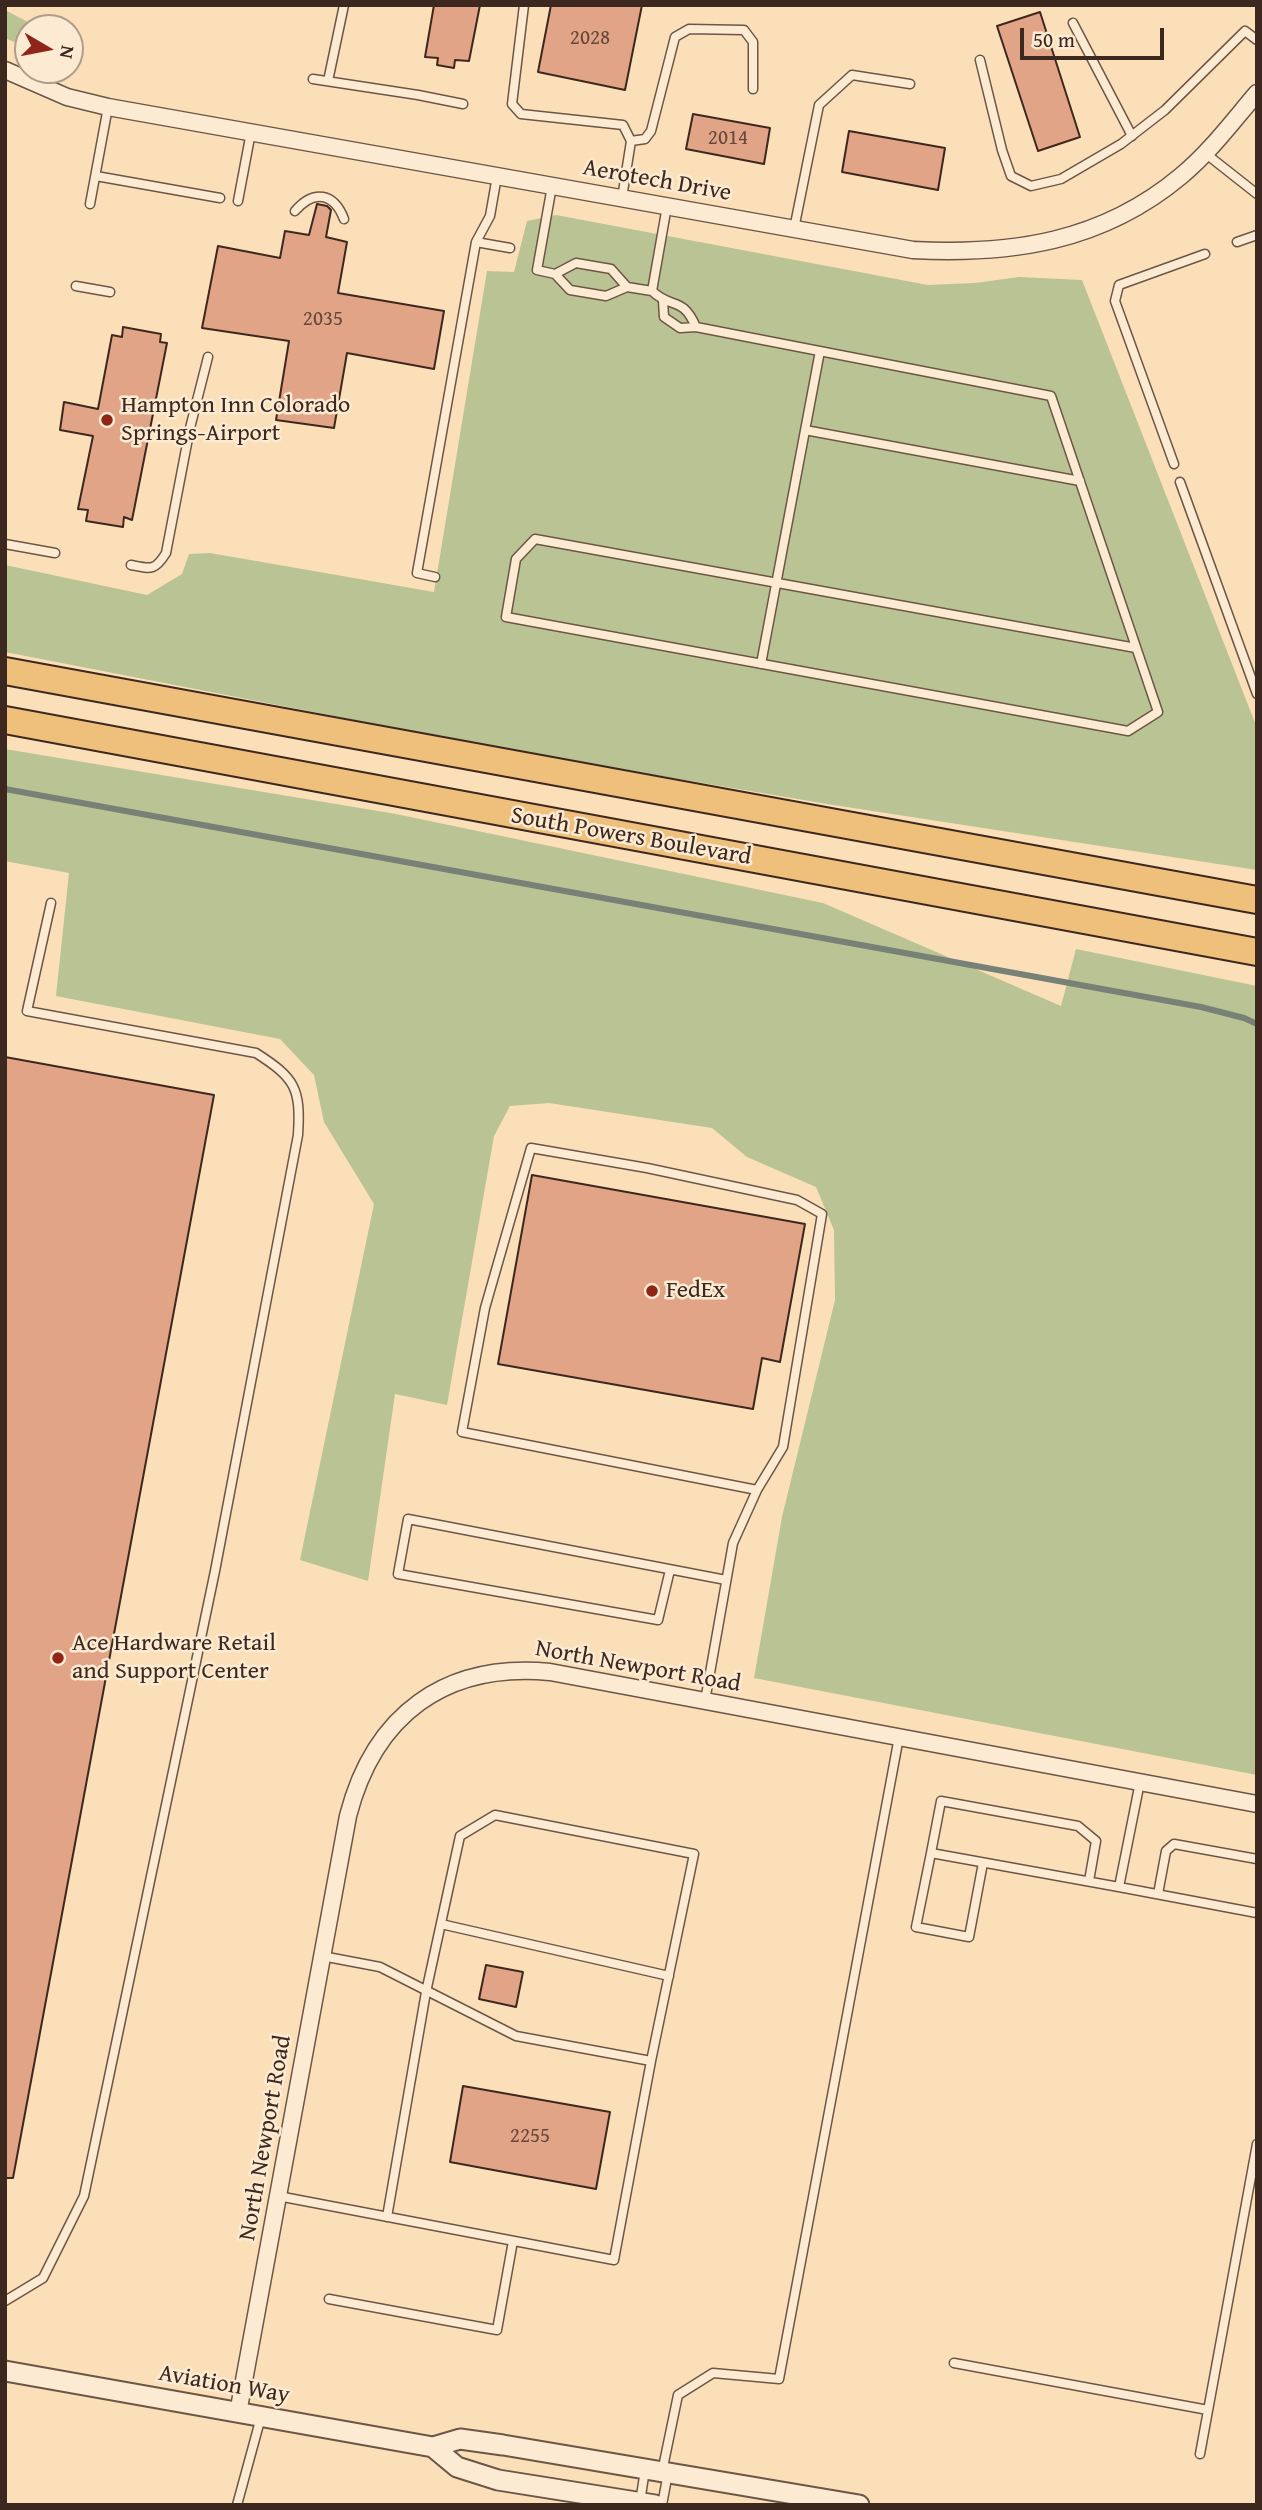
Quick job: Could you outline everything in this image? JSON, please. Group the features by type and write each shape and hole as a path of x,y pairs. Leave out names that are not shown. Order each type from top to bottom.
{"highway":[{"path":"5,664 226,711"},
{"name":"South Powers Boulevard","path":"5,671 1257,900"},
{"name":"South Powers Boulevard","path":"5,722 1257,952"}],"street":[{"name":"Aerotech Drive","path":"5,70 67,97 108,107 914,250 961,252 996,251 1046,244 1090,229 1139,206 1180,177 1205,153 1257,93"},
{"name":"North Newport Road","path":"238,2413 322,1955 356,1787 384,1736 403,1714 425,1697 450,1684 475,1676 527,1670 1257,1804"},
{"name":"Aviation Way","path":"5,2371 433,2447 460,2439 859,2505"},
{"name":"Aviation Way","path":"433,2447 457,2467 498,2480 645,2504"}],"lane":[{"path":"328,81 344,5"},
{"path":"524,5 512,104 521,114 623,125 631,141 622,198"},
{"path":"1073,23 1132,136"},
{"path":"631,141 645,139 651,131 675,37 689,29 744,30 753,42 753,89"},
{"path":"980,60 1011,176 1031,186 1061,179 1132,136 1165,110 1245,31 1257,40"},
{"path":"794,229 819,105 852,75 910,84"},
{"path":"313,79 418,94 463,104"},
{"path":"90,204 108,107"},
{"path":"238,201 251,132"},
{"path":"1205,153 1257,194"},
{"path":"96,176 220,198"},
{"path":"435,576 417,573 476,243 490,216 497,176"},
{"path":"552,186 537,270 555,274 570,290 606,296 627,287 652,291 663,301 675,302 690,311 696,327"},
{"path":"295,211 312,197 327,197 339,206 344,219"},
{"path":"652,291 667,206"},
{"path":"1237,242 1257,235"},
{"path":"476,243 510,248"},
{"path":"1174,464 1115,301 1119,285 1205,254"},
{"path":"555,274 576,262 611,269 627,287"},
{"path":"76,286 110,292"},
{"path":"663,301 664,317 680,327 696,327 1051,396 1080,481 1136,648 1157,712 1128,731 506,617 516,558 535,538 1136,648"},
{"path":"761,664 820,351"},
{"path":"131,565 150,569 159,566 166,553 190,428 208,357"},
{"path":"805,430 1080,481"},
{"path":"1181,482 1257,694"},
{"path":"5,544 55,553"},
{"path":"5,2301 43,2278 84,2196 215,1572 300,1113 298,1096 290,1080 256,1054 27,1011 51,903"},
{"path":"705,1701 733,1544 757,1490 783,1447 822,1214 797,1200 647,1168 531,1148 485,1308 462,1432 757,1490"},
{"path":"670,1570 658,1620 398,1574 408,1519 726,1580"},
{"path":"645,2504 658,2472 678,2395 713,2373 779,2379 898,1737"},
{"path":"1119,1887 1140,1782"},
{"path":"983,1863 969,1937 916,1927 941,1801 1078,1826 1096,1841 1089,1881"},
{"path":"278,2196 387,2217 513,2241 614,2260 651,2061 694,1854 495,1815 460,1836 426,1992 387,2217"},
{"path":"1158,1894 1166,1851 1174,1844 1257,1859"},
{"path":"931,1853 1257,1913"},
{"path":"441,1924 669,1976"},
{"path":"322,1955 380,1967 516,2036 651,2061"},
{"path":"1200,2454 1257,2144"},
{"path":"329,2299 497,2330 513,2241"},
{"path":"954,2363 1208,2410"},
{"path":"237,2505 261,2417"},
{"path":"658,2472 662,2505"}],"green space":[{"path":"5,10 14,15 14,42 5,38"},
{"path":"556,215 928,285 975,283 1019,277 1082,280 1257,728 1257,870 827,804 519,752 5,652 5,565 147,595 182,574 189,554 210,553 434,592 487,271 514,272 527,221"},
{"path":"5,749 396,814 823,903 1061,1006 1076,949 1257,986 1257,1775 754,1678 782,1517 835,1300 834,1230 816,1187 747,1157 712,1128 549,1103 510,1106 494,1136 447,1405 395,1394 368,1581 300,1560 374,1204 324,1122 314,1075 280,1039 56,996 69,873 5,861"}],"building":[{"path":"434,5 480,5 469,61 455,60 454,68 437,65 438,58 425,57"},
{"path":"551,5 642,5 625,90 538,72"},
{"path":"1040,12 1080,137 1038,151 997,26"},
{"path":"693,114 770,128 764,164 686,149"},
{"path":"849,131 945,148 938,190 842,172"},
{"path":"317,204 327,206 331,210 326,237 347,242 338,293 444,311 434,369 347,353 334,428 276,420 289,341 202,328 218,246 280,258 285,231 309,235"},
{"name":"Hampton Inn Colorado Springs-Airport","path":"123,327 161,334 160,342 167,343 132,520 124,517 123,527 86,521 88,510 78,509 93,436 60,430 64,402 98,409 112,335 122,337"},
{"name":"Ace Hardware Retail and Support Center","path":"5,1057 214,1095 13,2178 5,2178"},
{"name":"FedEx","path":"532,1175 805,1224 780,1362 762,1358 753,1409 498,1364"},
{"path":"486,1965 523,1972 516,2007 479,1999"},
{"path":"463,2086 610,2112 596,2189 450,2162"}],"waterway":[{"path":"5,789 1201,1007 1257,1024"}],"place":[{"name":"Hampton Inn Colorado Springs-Airport","path":"107,420"},
{"name":"FedEx","path":"652,1291"},
{"name":"Ace Hardware Retail and Support Center","path":"58,1658"}]}
